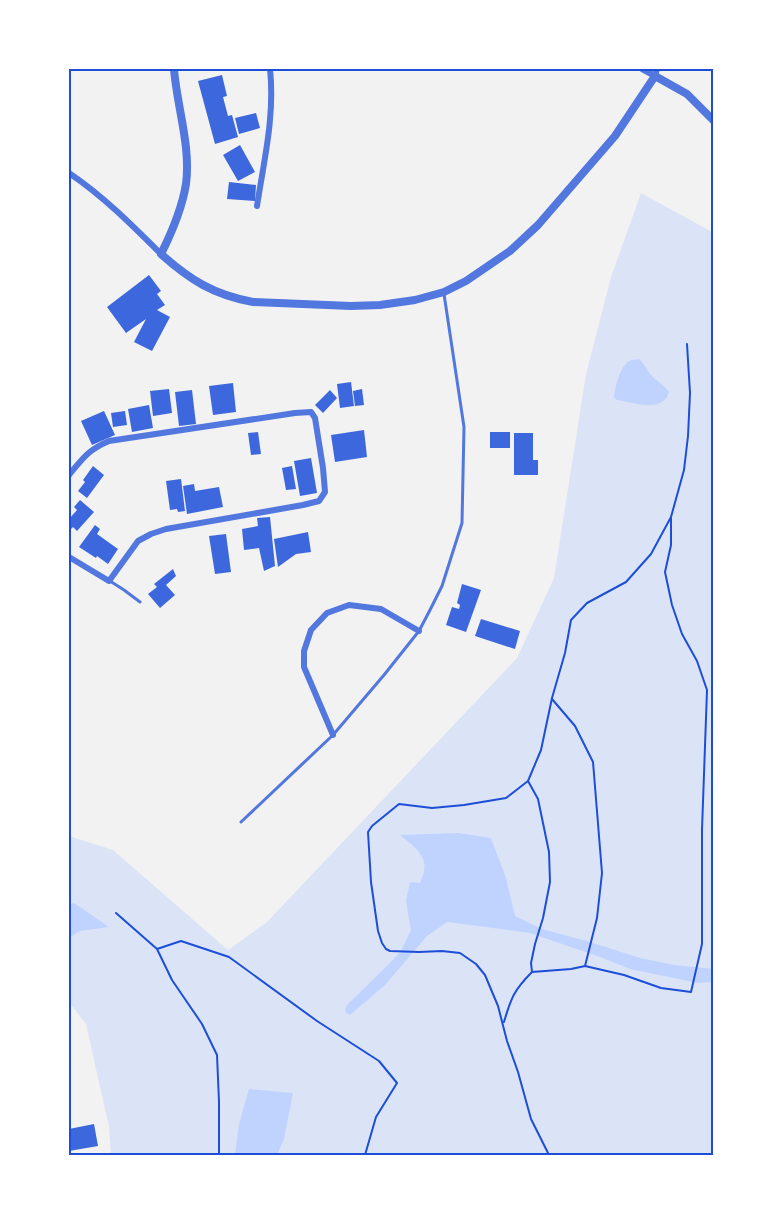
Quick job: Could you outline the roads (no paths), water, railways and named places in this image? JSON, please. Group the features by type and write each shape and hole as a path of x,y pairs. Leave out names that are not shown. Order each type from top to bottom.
{"street":[{"path":"161,254 182,205 186,183 187,158 174,69"},
{"path":"257,206 270,126 272,96 270,69"},
{"path":"642,69 656,73 687,94 714,121"},
{"path":"69,173 102,199 184,274 200,284 238,299 253,302 361,306 415,300 444,292 466,281 510,251 538,225 615,136 656,73"},
{"path":"69,475 94,448 109,441 295,412 311,412 315,418 325,492 319,501 166,529 151,534 138,541 109,581 70,559"},
{"path":"333,735 304,667 304,651 311,630 327,613 349,605 381,609 418,631"}],"lane":[{"path":"241,822 333,735 418,631 442,586 462,523 464,428 444,292"},
{"path":"109,581 140,602"}],"water":[{"path":"639,359 651,375 669,392 666,399 660,403 638,404 617,400 614,397 623,368 629,361"},
{"path":"458,833 491,838 506,878 515,916 542,929 640,958 674,965 714,969 714,982 698,983 630,969 530,933 447,922 427,936 385,985 350,1015 346,1013 345,1009 348,1004 401,951 411,930 406,901 410,882 420,883 424,861 417,850 400,835"},
{"path":"74,903 109,927 80,931 69,938 69,904"},
{"path":"249,1089 293,1093 284,1139 277,1155 235,1155 239,1124"}]}
